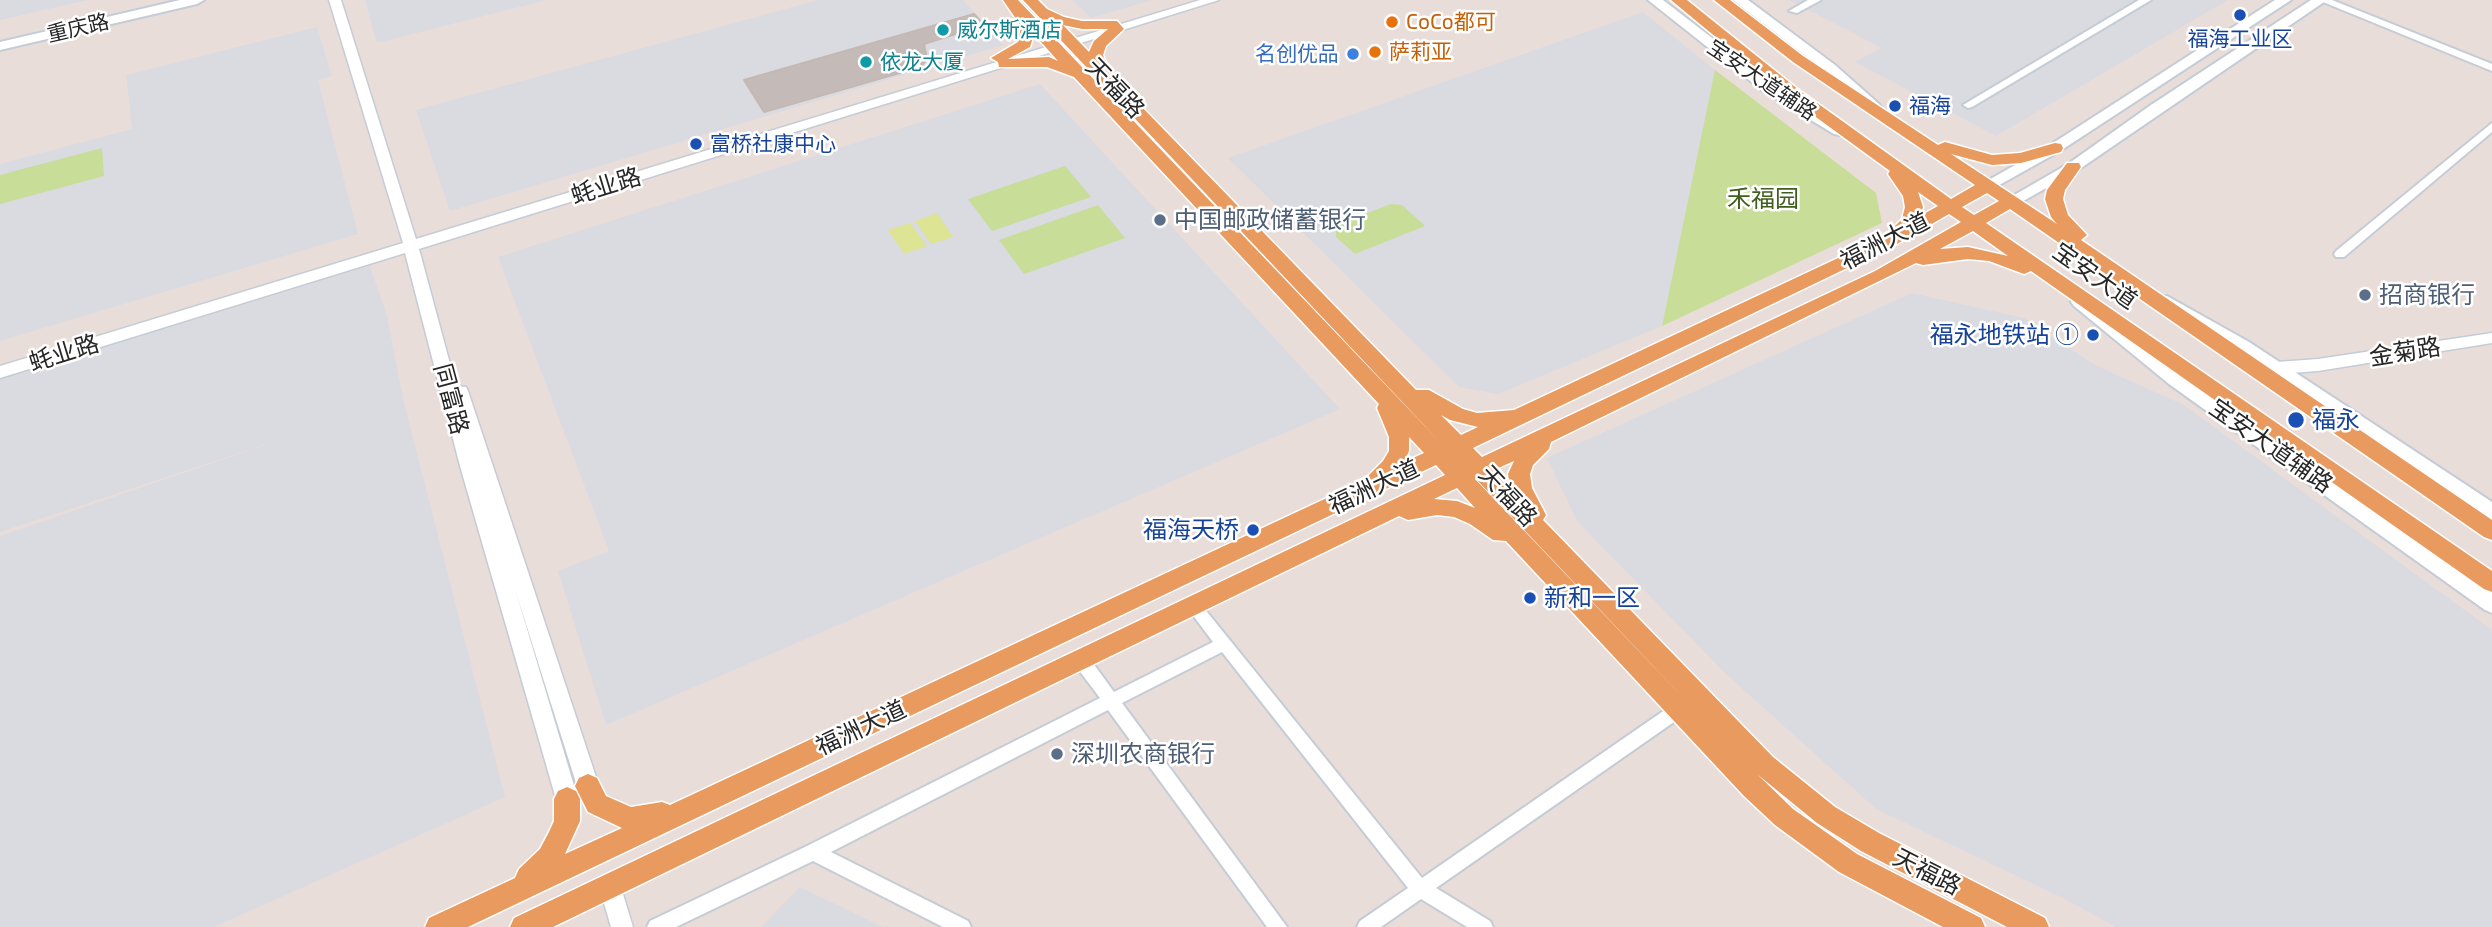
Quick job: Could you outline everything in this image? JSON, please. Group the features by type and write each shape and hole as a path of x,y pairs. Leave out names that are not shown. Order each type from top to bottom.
{"main road":[{"name":"重庆路","path":"0,38 163,0"},
{"name":"重庆路","path":"0,46 197,0"},
{"name":"宝安大道辅路","path":"1655,0 1768,88 1875,153"},
{"name":"宝安大道","path":"1678,0 1793,93 1875,153 2492,583"},
{"name":"宝安大道","path":"1721,0 1798,59 2130,281 2492,531"},
{"name":"宝安大道辅路","path":"1740,0 1830,68 1885,117"},
{"name":"福洲大道","path":"439,927 1345,501 1891,240 2055,148 2284,0"},
{"name":"福洲大道","path":"524,927 1886,272 2073,167 2156,107 2321,0"},
{"path":"1023,3 1069,23 1114,27"},
{"path":"1002,61 1018,50 1027,39 1023,3"},
{"name":"天福路","path":"1023,3 1546,553 1792,790 1870,842 2033,926"},
{"path":"1002,61 1049,62 1097,80 1095,55 1099,44 1114,27"},
{"path":"1885,117 1946,147 1980,158 2006,160 2055,148"},
{"path":"1875,153 1900,177 1914,202 1914,213 1910,220 1891,240"},
{"path":"2073,167 2056,190 2056,209 2080,237 2130,281 2214,327 2492,512"},
{"path":"1856,257 1886,272 1940,255 1968,253 2003,260 2056,281"},
{"name":"宝安大道辅路","path":"2056,281 2110,329 2165,371 2492,604"},
{"path":"1388,386 1457,415 1477,419 1501,418 1539,409"},
{"path":"1345,501 1384,473 1399,451 1399,438 1388,386"},
{"path":"1546,553 1521,488 1520,474 1524,461 1535,449 1564,429"},
{"path":"1362,526 1415,510 1437,507 1457,509 1546,553"},
{"name":"天福路","path":"1546,553 1678,710 1753,788 1814,840 1848,863 1971,927"},
{"path":"516,891 548,858 567,821 577,793 630,819 685,811"}],"street":[{"name":"同富路","path":"335,0 414,241"},
{"name":"同富路","path":"341,0 414,241 469,466 577,793"},
{"name":"蚝业路","path":"1114,27 1191,0"},
{"name":"蚝业路","path":"0,364 414,241 1114,27 1213,0"},
{"path":"1794,11 1816,0"},
{"path":"1968,105 2146,0"},
{"path":"2321,0 2490,64"},
{"path":"2340,254 2492,126"},
{"name":"蚝业路","path":"0,372 414,241"},
{"name":"金菊路","path":"2277,368 2318,365 2492,338"},
{"path":"2309,390 2309,379 2318,365"},
{"path":"1194,606 1419,888 1484,927"},
{"path":"656,927 813,852 1223,644"},
{"path":"1082,660 1278,927"},
{"path":"1366,927 1678,710"},
{"path":"813,852 962,927"},
{"path":"610,886 622,927"}],"shaded area":[{"path":"0,0 88,0 0,20"},
{"path":"365,0 547,0 377,43"},
{"path":"818,0 963,0 1003,45 450,211 416,110"},
{"path":"1072,0 1152,0 1091,18"},
{"name":"福海工业区","path":"1789,0 2228,0 1996,136 1855,62 1882,48"},
{"path":"1643,12 1715,70 1662,326 1498,394 1459,387 1228,158"},
{"path":"317,27 332,76 318,80 358,234 0,341 0,164 132,129 126,75"},
{"path":"1040,84 1340,409 606,725 558,571 609,551 498,257"},
{"path":"370,266 387,316 403,399 505,797 214,927 0,927 0,536 288,437 0,532 0,379"},
{"path":"1912,293 2024,318 2095,365 2184,405 2492,630 2492,927 2116,927 2063,898 1876,809 1726,674 1577,521 1547,458"},
{"path":"800,887 883,927 761,927"}],"green space":[{"name":"禾福园","path":"1715,70 1876,193 1882,223 1662,326"},
{"path":"102,148 104,176 0,204 0,175"},
{"path":"1065,166 1091,197 992,231 968,199"},
{"path":"1391,204 1402,205 1425,226 1355,254 1336,237 1336,225"},
{"path":"1098,205 1125,238 1024,274 999,240"},
{"path":"937,213 953,237 931,244 915,221"},
{"path":"910,223 927,246 904,254 888,230"}],"building":[{"name":"依龙大厦","path":"974,14 984,25 924,44 927,59 922,65 764,112 744,80"}],"place":[{"name":"福海工业区","path":"2240,15"},
{"name":"CoCo都可","path":"1392,22"},
{"name":"威尔斯酒店","path":"943,30"},
{"name":"萨莉亚","path":"1375,52"},
{"name":"名创优品","path":"1353,54"},
{"name":"依龙大厦","path":"866,62"},
{"name":"福海","path":"1895,106"},
{"name":"富桥社康中心","path":"696,144"},
{"name":"中国邮政储蓄银行","path":"1160,220"},
{"name":"招商银行","path":"2365,295"},
{"name":"福永地铁站 ①","path":"2093,335"},
{"name":"福永","path":"2296,420"},
{"name":"福海天桥","path":"1253,530"},
{"name":"新和一区","path":"1530,598"},
{"name":"深圳农商银行","path":"1057,754"}]}
